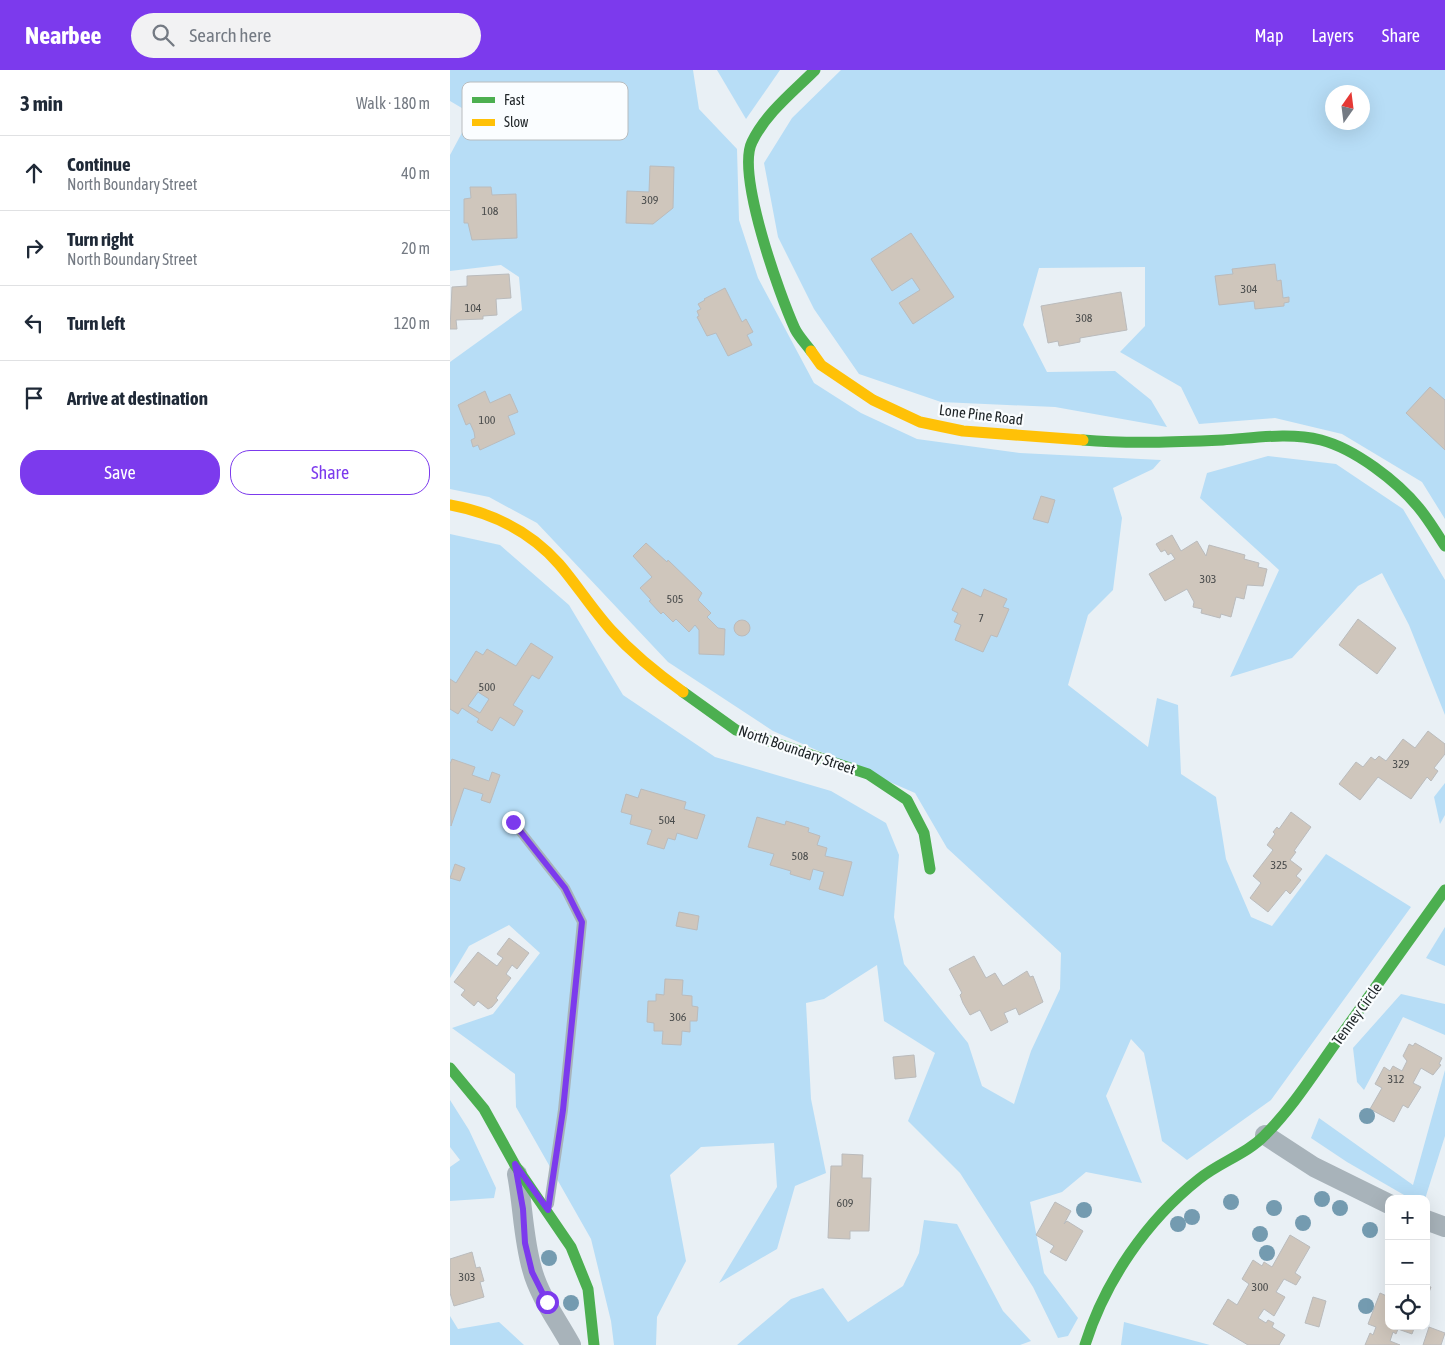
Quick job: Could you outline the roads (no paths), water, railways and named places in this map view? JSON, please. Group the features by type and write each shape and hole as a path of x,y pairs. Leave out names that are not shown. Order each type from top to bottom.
{"street":[{"name":"Lone Pine Road","path":"815,70 770,115 751,143 749,170 755,207 772,269 796,331 821,365 872,400 920,422 963,431 1119,443 1184,442 1294,436 1321,440 1348,451 1382,473 1420,508 1445,546"},
{"name":"North Boundary Street","path":"450,505 503,520 533,539 558,563 609,628 640,661 736,730 868,774 907,800 924,833 930,869"},
{"name":"Tenney Circle","path":"1085,1345 1093,1319 1131,1252 1156,1218 1200,1178 1246,1150 1265,1135 1302,1090 1445,890"},
{"path":"450,1068 469,1086 494,1124 515,1164 570,1243 583,1269 591,1296 594,1345"},
{"path":"1265,1135 1314,1166 1385,1202"},
{"path":"515,1164 523,1209 525,1243 532,1272 571,1345"},
{"path":"1430,1221 1445,1226"}],"lane":[{"path":"513,822 565,888 582,922 563,1110 548,1210"}]}
